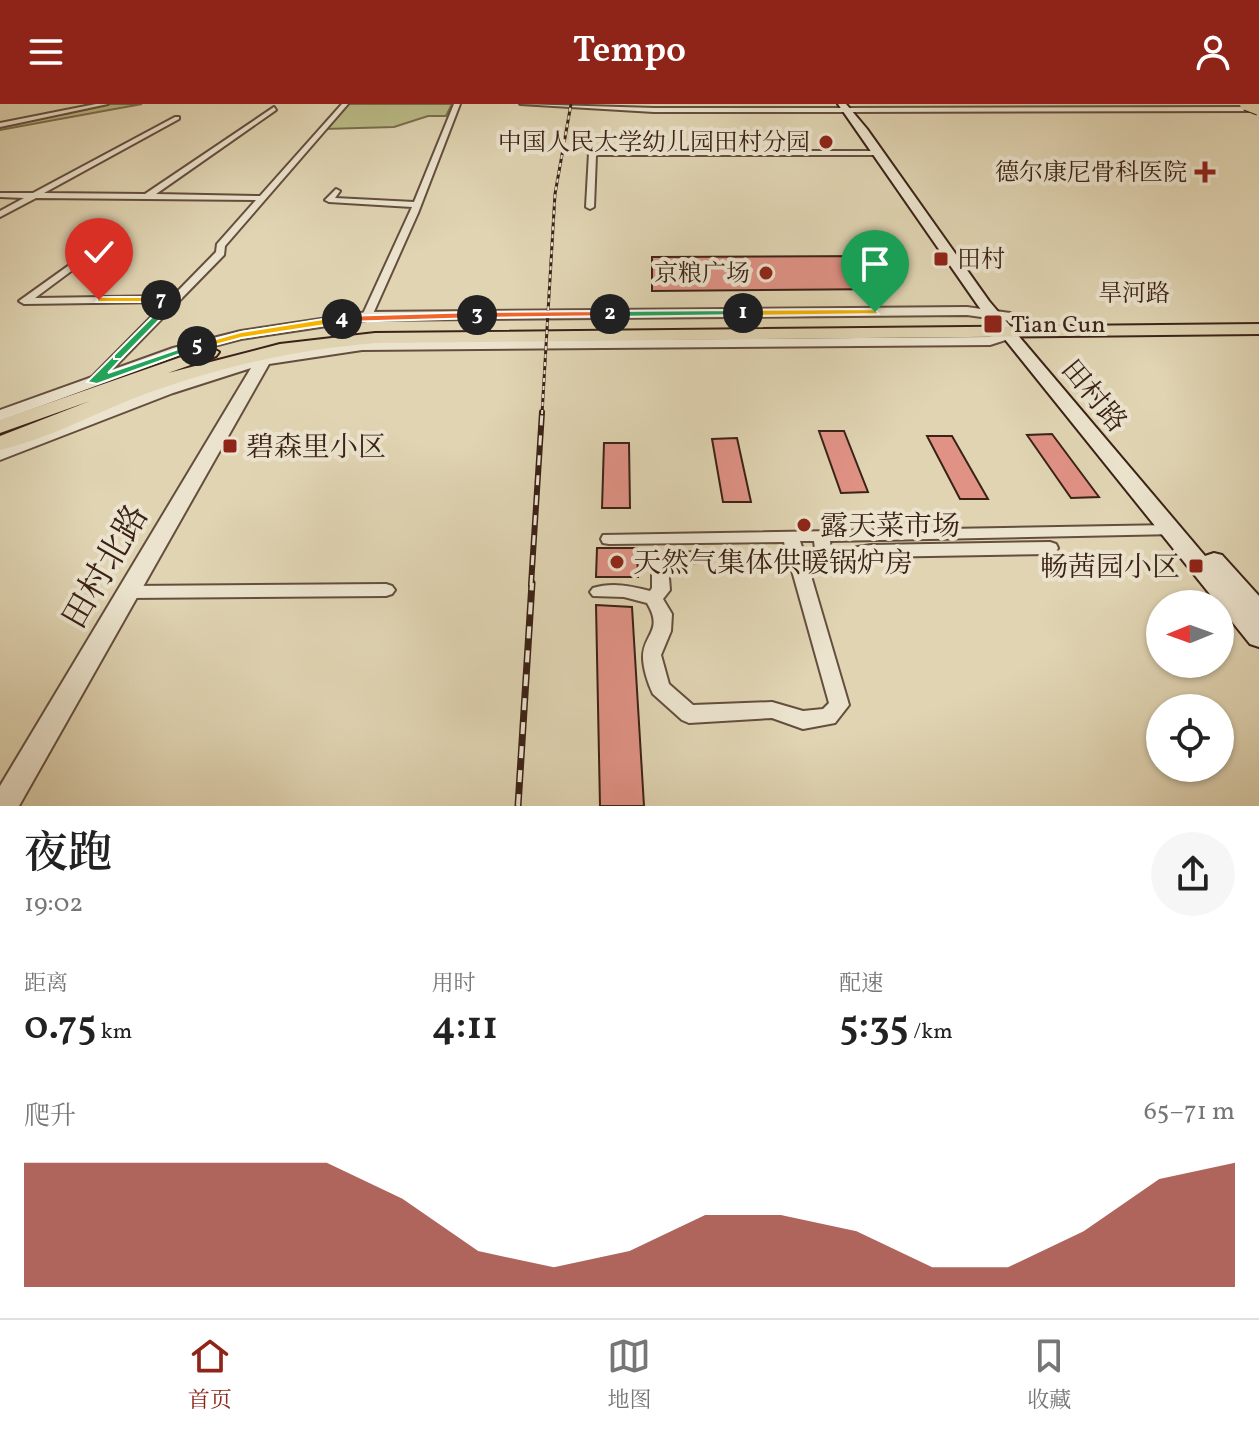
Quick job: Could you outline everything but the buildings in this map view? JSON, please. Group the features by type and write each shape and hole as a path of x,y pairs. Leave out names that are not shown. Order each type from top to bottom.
{"main road":[{"path":"1240,104 1255,108"},
{"name":"田村路","path":"849,107 1005,325 1259,637"},
{"name":"田村路","path":"849,107 1005,325 1259,613"},
{"name":"旱河路","path":"1005,325 1259,316"},
{"name":"旱河路","path":"0,427 179,360 284,335 338,327 1005,325 1259,329"},
{"name":"旱河路","path":"0,446 198,370 264,352 331,341 856,326"}],"street":[{"path":"0,125 105,104"},
{"path":"93,382 221,253 220,246 345,104"},
{"path":"367,316 417,205 457,104"},
{"path":"523,104 644,110 1255,108"},
{"path":"148,196 274,109"},
{"path":"0,214 177,118"},
{"path":"590,207 593,153 879,153"},
{"path":"336,191 329,200 417,205"},
{"path":"0,195 214,197 227,201 261,198"},
{"path":"75,264 24,301 175,299"},
{"name":"旱河路","path":"0,416 178,351 241,335 367,316 967,311 1005,325 990,341 362,346 263,361 189,382 0,455"},
{"path":"783,312 856,326"},
{"path":"784,342 856,326"},
{"name":"田村北路","path":"4,806 263,361"},
{"path":"0,446 62,431"},
{"path":"609,539 1171,530"},
{"path":"599,592 624,591 653,598 663,614 662,631 652,655 660,688 689,714 772,710 803,720 828,717 839,705 790,536"},
{"path":"821,536 824,558"},
{"path":"798,561 814,564 824,558 871,551 1050,548"},
{"path":"653,598 661,590 660,559 694,558"},
{"path":"129,592 386,590"}],"green space":[{"path":"110,104 142,104 0,130 0,126"},
{"path":"348,104 452,104 446,116 428,116 394,127 325,129"}],"railway":[{"path":"542,414 555,194 571,104"},
{"path":"531,585 542,412"},
{"path":"518,806 532,583"}],"place":[{"name":"中国人民大学幼儿园田村分园","path":"826,142"},
{"name":"德尔康尼骨科医院","path":"1205,172"},
{"name":"田村","path":"941,259"},
{"name":"京粮广场","path":"766,273"},
{"name":"Tian Cun","path":"993,324"},
{"name":"碧森里小区","path":"230,446"},
{"name":"露天菜市场","path":"804,525"},
{"name":"天然气集体供暖锅炉房","path":"617,562"},
{"name":"畅茜园小区","path":"1196,566"}],"route":[{"path":"99,300 175,299 93,382 178,351 241,335 367,316 875,312"}]}
